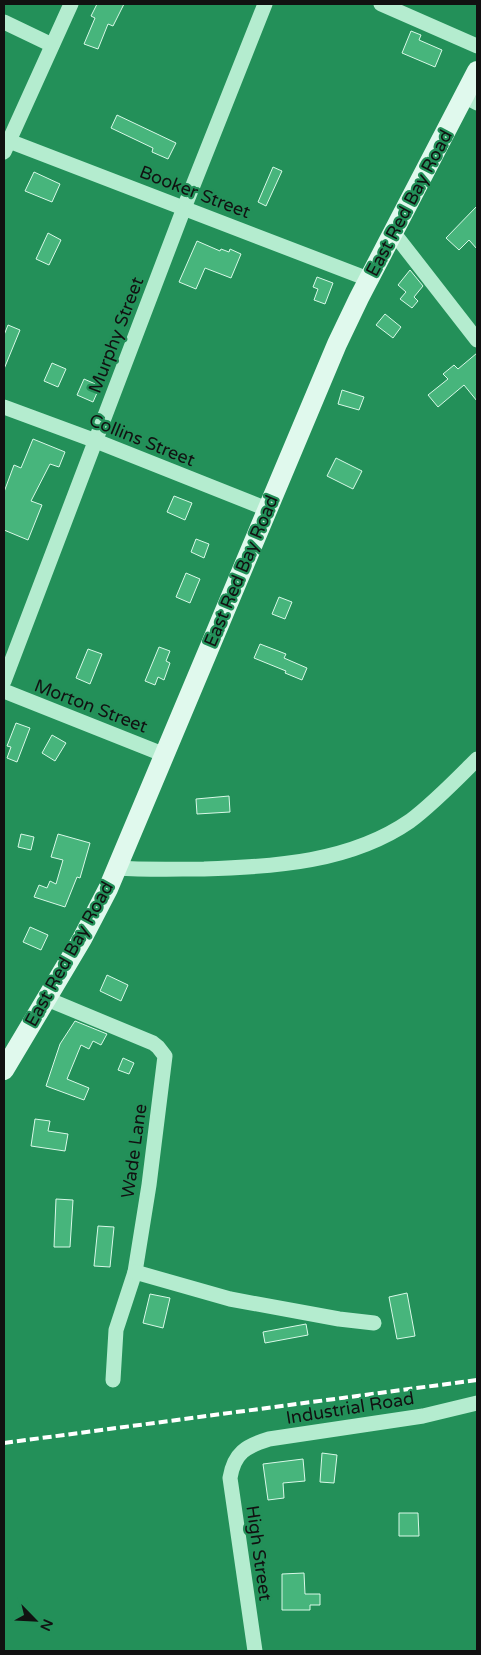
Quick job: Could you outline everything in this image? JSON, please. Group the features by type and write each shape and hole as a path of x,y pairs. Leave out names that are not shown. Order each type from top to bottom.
{"street":[{"path":"6,146 71,4"},
{"name":"Murphy Street","path":"4,680 184,208 265,4"},
{"path":"381,4 477,46"},
{"path":"4,22 52,44"},
{"name":"East Red Bay Road","path":"4,1070 97,912 165,755 337,344 393,232 471,100 477,71"},
{"name":"Booker Street","path":"6,146 184,208 368,279"},
{"path":"393,232 477,340"},
{"name":"Collins Street","path":"4,407 96,441 267,509"},
{"name":"Morton Street","path":"4,692 165,755"},
{"path":"117,868 148,870 248,867 318,859 338,854 378,839 408,822 427,807 477,759"},
{"name":"Wade Lane","path":"47,999 153,1043 165,1056 149,1185 135,1272 116,1330 113,1380"},
{"path":"135,1272 230,1299 374,1323"},
{"name":"Industrial Road","path":"235,1461 243,1450 253,1444 269,1439 422,1416 477,1403"},
{"name":"High Street","path":"235,1461 230,1478 231,1488 255,1651"}],"building":[{"path":"97,4 124,4 113,26 108,24 98,49 84,44 95,18 91,16"},
{"path":"411,31 421,35 419,40 442,50 435,67 402,53"},
{"path":"117,115 176,143 168,159 152,152 153,148 111,128"},
{"path":"273,167 282,171 266,206 258,202"},
{"path":"34,172 60,184 52,202 25,191"},
{"path":"477,206 477,249 469,240 459,250 446,238"},
{"path":"48,233 61,240 49,265 36,259"},
{"path":"197,241 220,251 221,249 229,252 230,249 241,254 231,278 205,268 196,289 179,282"},
{"path":"410,270 423,286 414,297 418,301 412,308 400,299 406,292 398,285"},
{"path":"317,277 333,283 325,304 314,300 318,289 313,287"},
{"path":"385,314 401,327 393,338 376,325"},
{"path":"8,325 20,330 4,369 4,335"},
{"path":"477,353 477,401 464,385 438,407 428,395 448,379 443,374 454,365 458,369"},
{"path":"52,363 66,369 58,387 44,381"},
{"path":"84,379 100,386 93,402 77,395"},
{"path":"342,390 364,397 359,410 338,404"},
{"path":"33,439 65,452 59,467 50,464 31,501 42,505 28,540 4,530 4,492 14,465 21,468"},
{"path":"336,458 362,471 353,489 327,476"},
{"path":"174,496 192,503 185,520 167,512"},
{"path":"196,539 209,544 204,558 191,552"},
{"path":"186,573 200,579 190,603 176,597"},
{"path":"279,597 292,602 285,619 272,614"},
{"path":"260,644 286,654 284,658 307,668 302,680 285,673 286,671 254,658"},
{"path":"159,647 170,651 166,661 170,663 164,680 158,677 155,685 145,681"},
{"path":"88,649 102,654 90,684 76,678"},
{"path":"16,723 30,728 17,762 7,758 11,747 7,746"},
{"path":"52,735 66,743 55,761 42,753"},
{"path":"229,796 230,812 197,814 196,799"},
{"path":"21,834 34,837 31,850 18,847"},
{"path":"58,834 90,843 80,878 77,877 65,907 34,897 39,885 47,888 50,881 56,884 63,860 51,857"},
{"path":"30,927 48,935 41,950 23,942"},
{"path":"107,975 128,985 121,1001 100,991"},
{"path":"75,1021 107,1034 101,1045 93,1041 89,1049 81,1045 67,1079 89,1088 84,1100 46,1086 60,1044"},
{"path":"123,1058 134,1063 129,1074 118,1070"},
{"path":"35,1119 50,1121 48,1131 68,1134 65,1151 31,1146"},
{"path":"56,1199 73,1200 70,1247 54,1247"},
{"path":"98,1226 114,1227 110,1267 94,1266"},
{"path":"407,1293 415,1336 397,1339 389,1297"},
{"path":"150,1294 170,1298 163,1328 143,1323"},
{"path":"306,1324 308,1335 265,1343 263,1332"},
{"path":"322,1453 337,1455 334,1483 320,1482"},
{"path":"303,1459 305,1481 283,1483 284,1498 268,1500 263,1464"},
{"path":"399,1513 418,1513 419,1536 399,1536"},
{"path":"304,1573 305,1594 320,1594 320,1605 310,1605 310,1610 282,1610 282,1574"}],"railway":[{"path":"4,1443 477,1380"}]}
